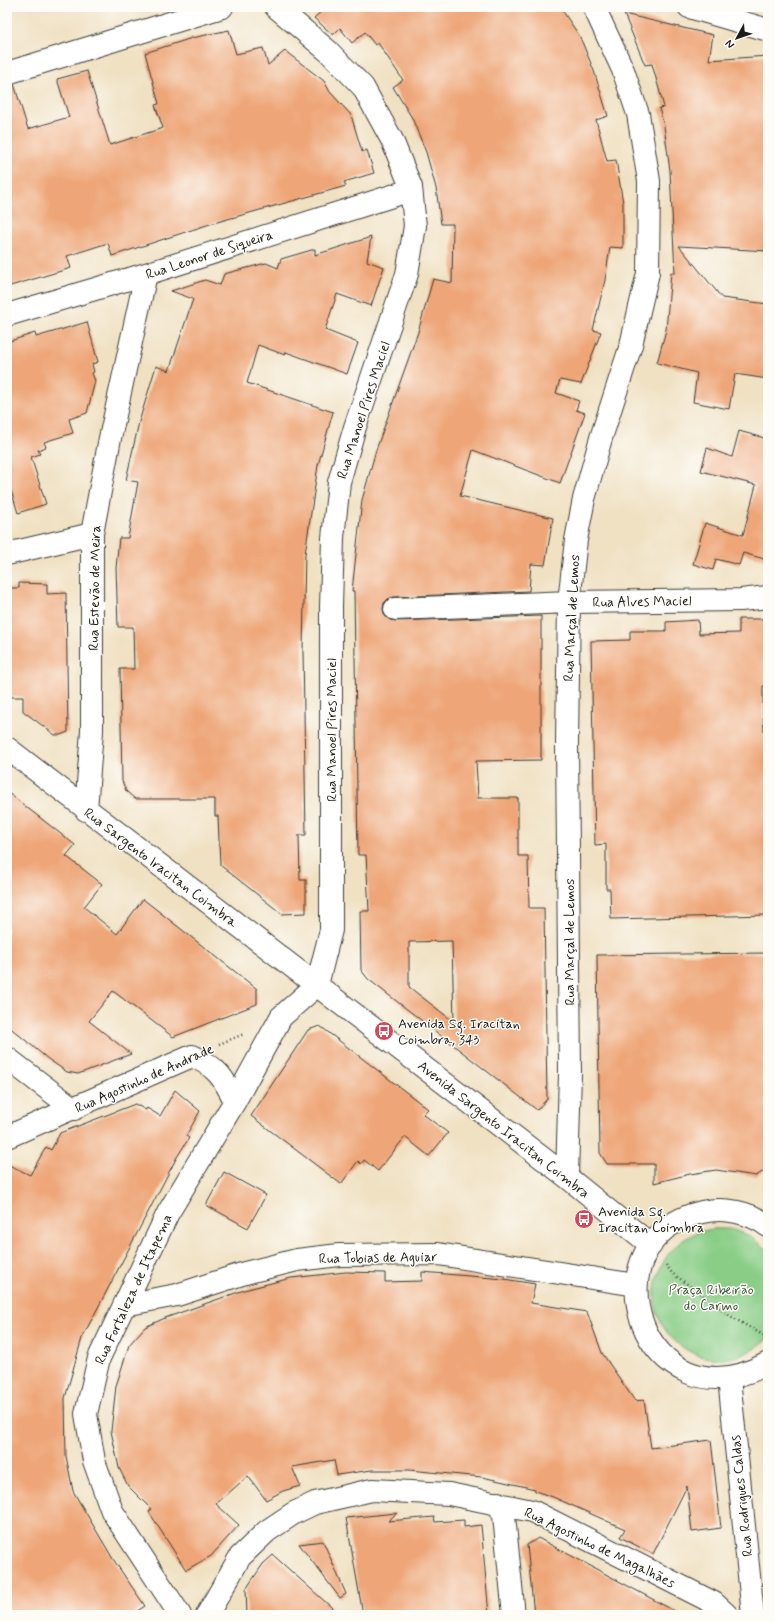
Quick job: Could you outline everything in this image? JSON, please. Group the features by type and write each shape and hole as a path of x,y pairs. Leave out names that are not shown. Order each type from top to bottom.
{"street":[{"path":"7,72 222,7"},
{"name":"Rua Manoel Pires Maciel","path":"276,7 328,51 363,87 392,140 411,190 414,226 407,274 355,427 340,482 337,503 333,538 331,606 331,930 316,985"},
{"name":"Rua Marçal de Lemos","path":"567,1177 570,1073 567,750 569,602 576,540 584,500 601,438 631,346 648,273 649,182 638,114 623,70 594,7"},
{"path":"689,7 768,30"},
{"name":"Rua Leonor de Siqueira","path":"7,315 146,274 411,190"},
{"name":"Rua Estevão de Meira","path":"86,810 92,731 92,534 110,438 146,274"},
{"path":"7,554 92,534"},
{"name":"Rua Alves Maciel","path":"395,610 569,602 741,600 768,597"},
{"name":"Rua Sargento Iracitan Coimbra","path":"7,748 316,985"},
{"name":"Rua Fortaleza de Itapema","path":"180,1615 112,1511 94,1461 86,1414 99,1358 168,1213 235,1101 281,1017 316,985"},
{"name":"Avenida Sargento Iracitan Coimbra","path":"316,985 567,1177 651,1245"},
{"path":"192,1056 215,1068 226,1081 235,1101"},
{"name":"Rua Agostinho de Andrade","path":"7,1137 74,1109 192,1056"},
{"path":"7,1058 74,1109"},
{"path":"768,1226 761,1221 738,1212 713,1210 689,1215 668,1227 651,1245 641,1264 636,1284 636,1306 642,1327 653,1345 668,1360 687,1372 708,1377 729,1378 750,1373 768,1363"},
{"name":"Rua Tobias de Aguiar","path":"124,1305 177,1295 245,1273 296,1260 339,1255 438,1254 636,1284"},
{"name":"Rua Rodrigues Caldas","path":"729,1378 753,1615"},
{"name":"Rua Agostinho de Magalhães","path":"207,1615 240,1557 267,1532 294,1513 315,1504 372,1490 449,1494 532,1510 714,1603 727,1615"},
{"path":"498,1503 504,1516 514,1615"}],"path":[{"name":"Rua Agostinho de Andrade","path":"192,1056 247,1032"},
{"path":"651,1245 672,1273 730,1316 768,1338"}],"green space":[{"name":"Praça Ribeirão do Carmo","path":"713,1229 731,1229 750,1236 768,1250 768,1338 746,1353 723,1359 700,1356 681,1346 665,1330 656,1310 655,1286 667,1255 676,1245 688,1237 700,1232"}],"building":[{"path":"322,7 560,7 580,37 594,71 608,116 596,120 607,161 616,160 623,203 623,248 610,247 605,280 593,330 601,332 581,384 560,380 556,393 579,401 576,410 585,413 560,483 473,450 460,496 553,518 545,565 531,564 529,591 394,597 388,599 384,603 383,609 385,616 390,620 396,621 541,616 541,760 476,761 478,798 518,798 518,856 528,856 529,908 544,908 547,1099 537,1110 368,979 361,970 360,911 369,911 366,855 358,855 354,591 352,591 362,500 376,450 418,332 433,279 452,283 453,224 441,224 436,188 426,152 412,118 393,87 403,80 378,43 375,45 365,32 352,43 340,28 333,35 314,18 324,9","holes":["452,941 454,1022 409,987 409,942"]},
{"path":"624,14 713,35 709,60 768,56 768,251 679,246 722,298 768,304 768,379 735,374 729,409 693,402 697,373 657,363 666,330 671,273 675,273 670,171 664,126 659,108 664,107 652,64 645,65"},
{"path":"229,30 236,54 263,48 268,65 285,51 324,81 330,92 351,115 362,152 367,150 374,173 344,182 346,186 210,224 112,256 108,243 67,256 71,268 7,287 7,85 14,84 28,129 69,117 57,79 87,71 110,145 163,128 155,105 159,104 145,53 192,38"},
{"path":"371,237 367,261 384,267 371,306 337,294 325,330 358,343 347,374 286,352 285,355 258,345 247,383 333,412 318,465 305,554 303,649 306,835 299,835 300,880 306,880 306,913 282,914 220,865 218,816 215,816 215,799 135,799 126,791 122,781 120,669 134,669 133,627 118,627 116,568 119,538 128,538 138,482 126,480 139,422 156,366 169,371 193,299 171,291 205,280 220,285 224,274 266,263 278,268 281,259 315,249 315,255"},
{"path":"87,322 98,362 92,364 94,372 92,373 95,381 87,413 69,419 73,433 44,442 46,447 38,450 40,454 31,457 46,504 18,513 7,477 7,342 35,333 36,337"},
{"path":"739,431 768,439 768,560 743,553 739,565 716,559 713,570 693,564 705,523 743,535 756,485 701,471 707,448 732,457"},
{"path":"19,583 47,584 47,594 66,593 68,732 60,735 55,735 23,711 23,697 7,697 7,588 19,588"},
{"path":"739,619 764,619 766,657 768,657 768,686 763,686 763,711 764,731 768,731 768,915 611,919 610,889 606,889 606,844 595,845 591,641 630,640 630,631 666,631 666,622 698,620 699,634 739,633"},
{"path":"7,792 75,845 66,856 102,884 84,907 117,934 143,899 257,989 257,1004 173,1037 113,991 89,1021 131,1054 78,1074 67,1072 48,1059 7,1025"},
{"path":"768,953 767,1169 756,1176 716,1170 690,1174 654,1183 654,1164 607,1164 600,1153 597,955"},
{"path":"320,1026 428,1109 423,1114 448,1133 429,1156 405,1137 378,1171 364,1160 361,1164 358,1161 341,1184 251,1116 308,1030"},
{"path":"175,1090 200,1111 186,1136 189,1138 177,1157 82,1338 65,1398 66,1456 73,1491 113,1559 145,1606 131,1615 7,1615 7,1164 30,1175 46,1147 51,1150 60,1133 135,1104 146,1110 147,1108 160,1116"},
{"path":"224,1172 266,1195 248,1228 206,1205"},
{"path":"346,1272 385,1273 385,1282 422,1281 422,1272 504,1279 535,1284 531,1303 587,1312 602,1353 635,1401 644,1400 651,1448 711,1440 721,1528 692,1532 687,1486 653,1554 620,1537 625,1529 553,1497 535,1491 535,1489 482,1477 409,1470 372,1470 337,1475 334,1460 292,1467 300,1486 283,1491 266,1500 248,1476 216,1504 239,1525 211,1556 186,1570 149,1512 151,1509 128,1486 119,1468 111,1431 116,1386 129,1345 145,1327 165,1318 244,1290 291,1278"},
{"path":"397,1513 388,1521 434,1517 435,1522 464,1520 464,1527 481,1525 489,1615 363,1615 346,1518"},
{"path":"538,1538 682,1615 534,1615 527,1545"},
{"path":"323,1541 346,1594 340,1598 299,1544"},
{"path":"273,1555 340,1615 247,1615 246,1589 263,1564"}],"place":[{"name":"Avenida Sg. Iracitan Coimbra, 343","path":"384,1031"},
{"name":"Avenida Sg. Iracitan Coimbra","path":"584,1219"}]}
